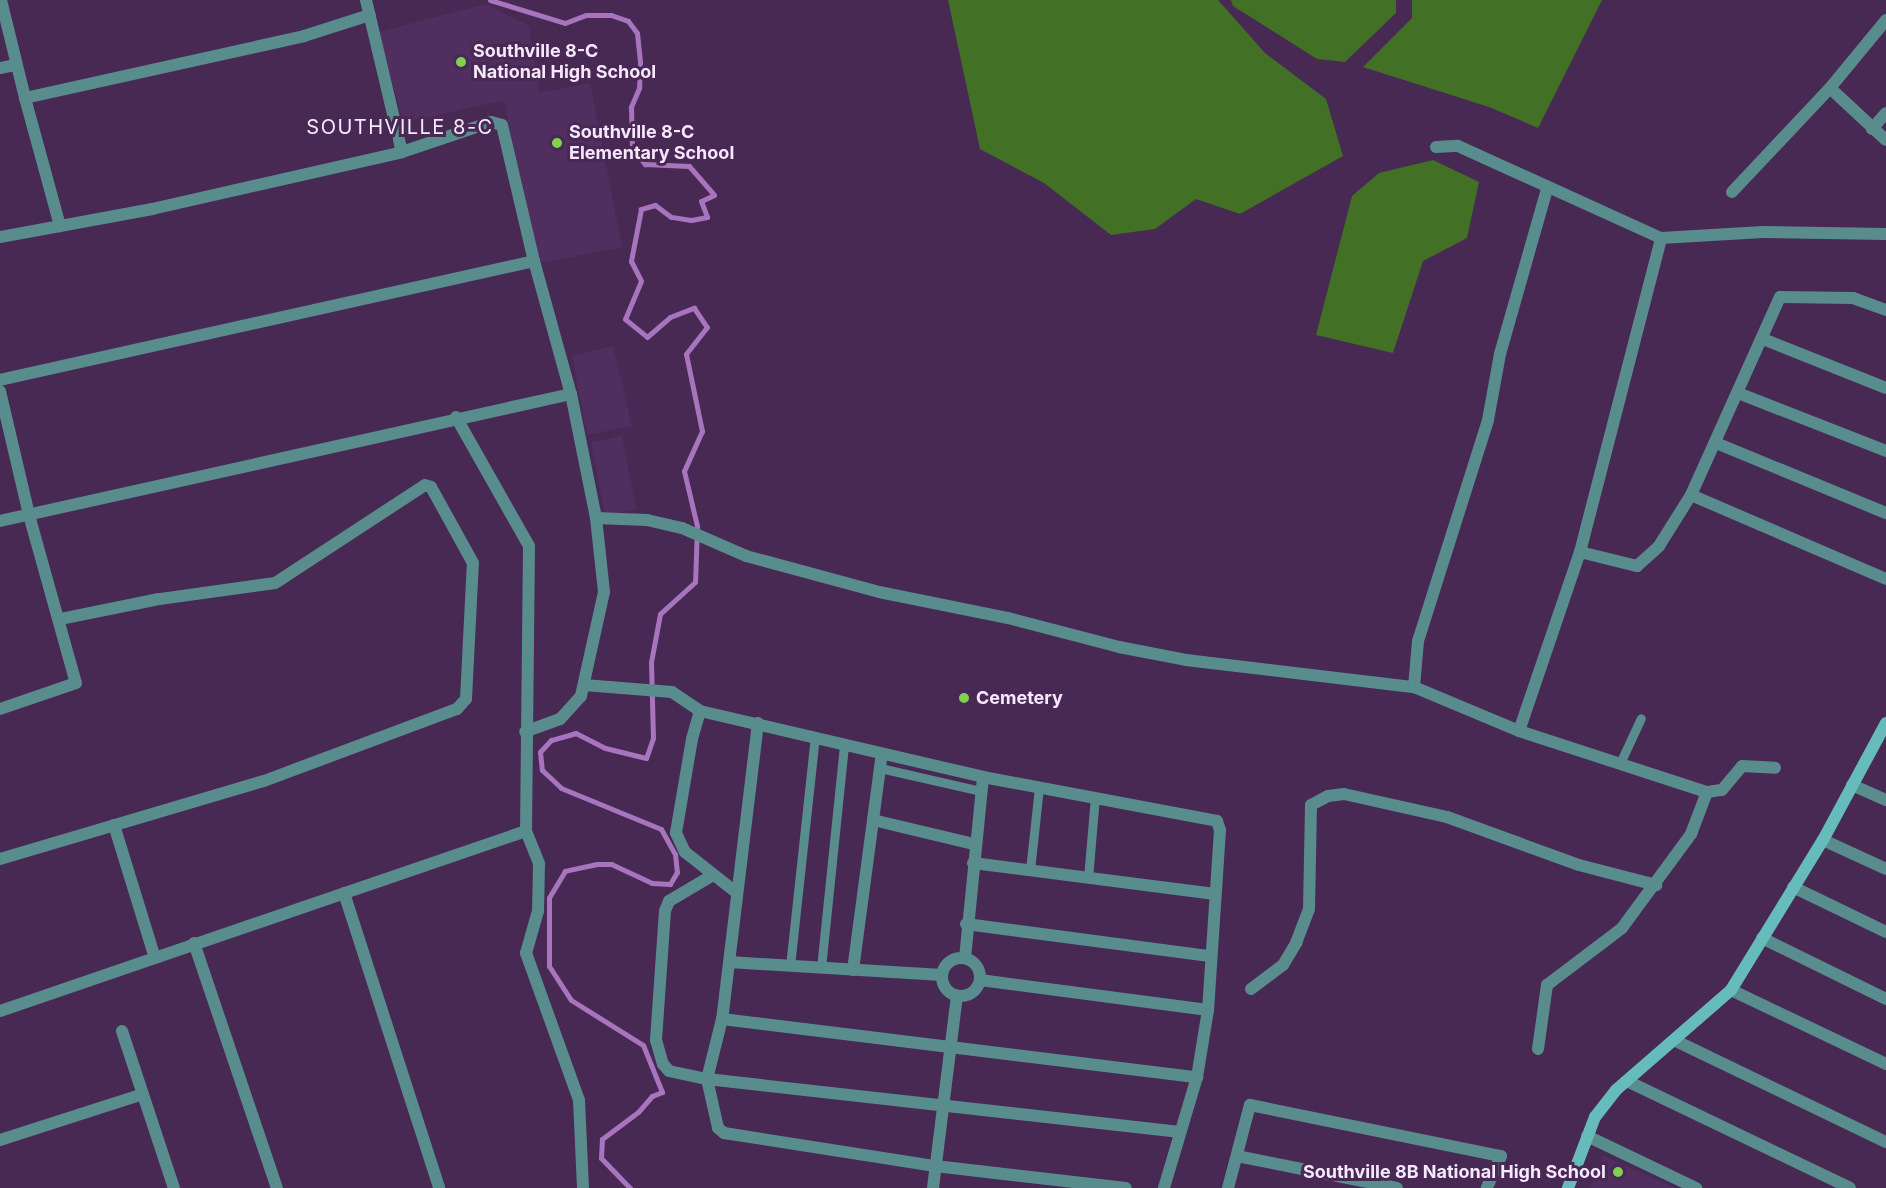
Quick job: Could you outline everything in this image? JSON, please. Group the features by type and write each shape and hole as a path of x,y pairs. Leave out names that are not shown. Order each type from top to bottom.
{"street":[{"path":"1,0 16,65 60,226"},
{"path":"366,0 402,152"},
{"path":"25,98 304,36 370,15"},
{"path":"1732,192 1830,88 1886,20"},
{"path":"0,68 16,65"},
{"path":"1830,88 1886,140"},
{"path":"1872,129 1886,113"},
{"path":"0,236 60,226 402,152 491,122 502,125 534,261 571,393 596,518 604,592 584,686 570,711 525,732"},
{"path":"1436,147 1458,146 1547,189 1661,238 1763,232 1886,234"},
{"path":"1414,687 1418,641 1488,420 1500,354 1547,189"},
{"path":"1519,731 1580,552 1661,238"},
{"path":"0,380 534,261"},
{"path":"1580,552 1637,566 1659,546 1691,495 1780,297 1853,298 1886,310"},
{"path":"1763,339 1886,388"},
{"path":"0,391 29,515 61,619 76,683 0,709"},
{"path":"0,522 456,417 571,393"},
{"path":"1738,393 1886,451"},
{"path":"456,417 529,546 525,732 526,831 539,864 538,911 526,953 579,1100 579,1159 583,1188"},
{"path":"1716,443 1886,513"},
{"path":"0,859 264,781 457,709 466,699 473,562 431,488 425,485 275,583 159,599 61,619"},
{"path":"1691,495 1886,579"},
{"path":"596,518 647,520 682,528 746,556 879,592 1008,618 1126,648 1414,687 1519,731 1621,761 1707,792 1722,789 1742,766 1775,768"},
{"path":"584,686 672,692 700,711 982,777 1217,821 1220,830 1208,1010 1197,1077 1164,1188"},
{"path":"700,711 692,739 676,833 679,845 712,875 737,893"},
{"path":"758,723 722,1019 707,1079 714,1119 724,1133 935,1166 1126,1188"},
{"path":"1568,1188 1595,1117 1616,1090 1676,1041 1731,990 1822,840 1886,724"},
{"path":"853,970 882,754"},
{"path":"965,958 966,924 982,777"},
{"path":"1852,785 1886,800"},
{"path":"1538,1049 1547,985 1622,928 1656,885 1691,834 1707,792"},
{"path":"1251,989 1283,965 1296,944 1309,909 1311,805 1328,796 1344,794 1448,817 1579,865 1656,885"},
{"path":"873,820 974,844"},
{"path":"114,825 155,958"},
{"path":"0,1011 526,831"},
{"path":"1822,840 1886,869"},
{"path":"973,862 1215,894"},
{"path":"712,875 667,906 656,1040 663,1065 669,1071 707,1079 942,1103 1180,1132"},
{"path":"1793,887 1886,932"},
{"path":"344,893 439,1188"},
{"path":"966,924 1210,956"},
{"path":"1762,938 1886,999"},
{"path":"194,943 277,1188"},
{"path":"965,958 977,966 980,980 971,992 957,995 945,988 942,975 949,961 965,958"},
{"path":"729,962 942,975"},
{"path":"980,980 1208,1010"},
{"path":"1731,990 1886,1064"},
{"path":"933,1188 948,1044 957,995"},
{"path":"722,1019 948,1044 1197,1077"},
{"path":"122,1031 174,1188"},
{"path":"1676,1041 1886,1142"},
{"path":"1627,1081 1850,1188"},
{"path":"0,1140 143,1094"},
{"path":"1228,1188 1250,1106 1501,1156 1487,1188"},
{"path":"1587,1136 1696,1188"},
{"path":"1237,1156 1397,1188"}],"lane":[{"path":"1621,761 1641,718"},
{"path":"790,966 815,737"},
{"path":"821,968 844,744"},
{"path":"880,768 981,791"},
{"path":"1030,870 1039,787"},
{"path":"1088,878 1095,797"}],"shaded area":[{"path":"486,4 529,26 539,93 590,83 622,247 536,264 504,100 403,123 379,32"},
{"path":"613,346 632,426 587,435 572,356"},
{"path":"622,436 636,509 605,515 591,442"},
{"name":"Southville 8B National High School","path":"1603,1156 1676,1188 1590,1188"}],"green space":[{"path":"948,0 1218,0 1265,53 1326,99 1343,156 1240,214 1196,199 1155,229 1111,235 1044,183 980,149"},
{"path":"1231,0 1396,0 1396,13 1345,62 1317,59 1233,6"},
{"path":"1412,0 1602,0 1538,128 1489,107 1363,67 1412,18"},
{"path":"1433,160 1479,182 1467,238 1423,261 1393,353 1316,335 1352,196 1379,173"}],"waterway":[{"path":"490,0 565,23 586,15 611,15 628,21 637,33 640,62 639,88 631,107 632,148 645,164 689,166 714,195 701,201 707,217 691,220 671,217 655,205 641,209 631,261 641,281 625,319 647,337 670,317 694,308 707,327 686,354 702,431 684,471 697,526 695,582 660,614 651,662 653,738 646,758 605,748 576,733 551,740 540,752 542,770 561,788 661,829 675,854 677,872 670,884 652,883 611,864 597,864 565,871 549,898 549,966 571,1000 643,1045 662,1092 652,1096 638,1112 602,1139 601,1158 630,1188"}],"place":[{"name":"Southville 8-C National High School","path":"461,62"},
{"name":"Southville 8-C Elementary School","path":"557,143"},
{"name":"Cemetery","path":"964,698"},
{"name":"Southville 8B National High School","path":"1618,1172"}],"district":[{"name":"SOUTHVILLE 8-C","path":"400,127"}]}
